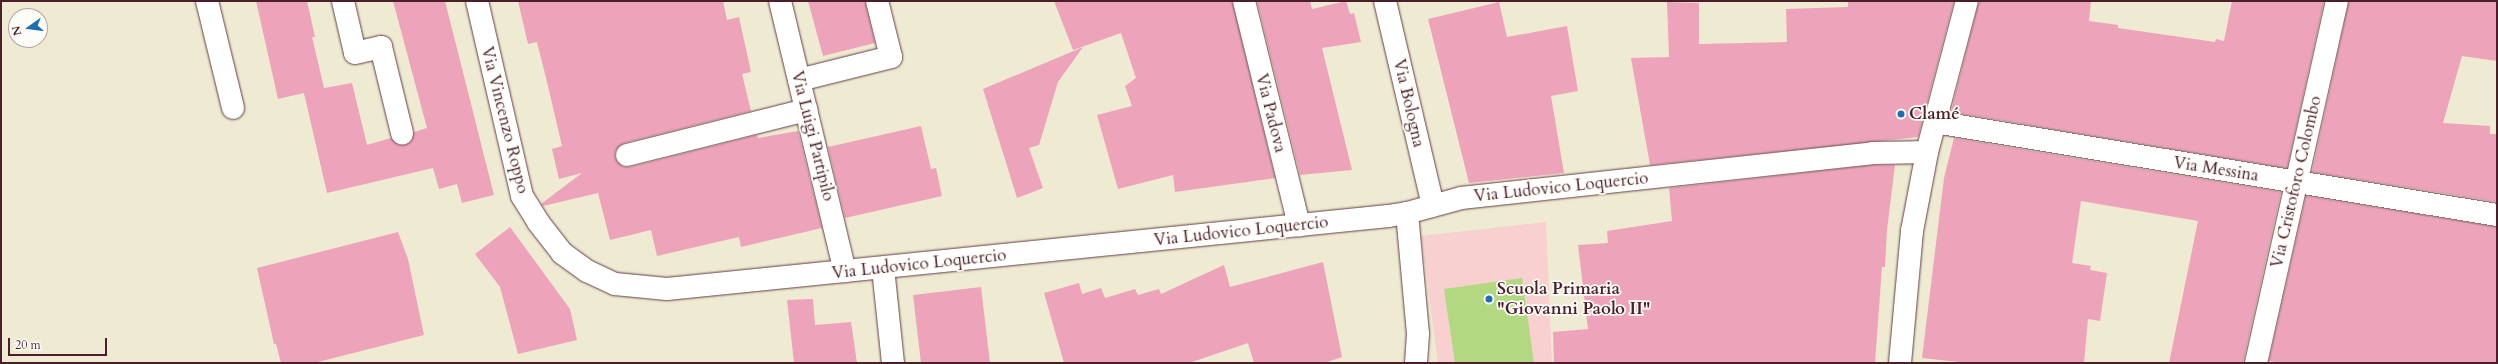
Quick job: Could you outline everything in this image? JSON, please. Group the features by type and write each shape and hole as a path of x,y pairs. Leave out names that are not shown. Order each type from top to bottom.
{"street":[{"path":"207,1 233,108"},
{"path":"343,1 355,53 381,47 402,133"},
{"name":"Via Vincenzo Roppo","path":"477,1 522,196 562,253"},
{"name":"Via Luigi Partipilo","path":"780,1 845,271"},
{"path":"799,80 891,57 877,1"},
{"name":"Via Padova","path":"1244,1 1299,226"},
{"name":"Via Bologna","path":"1385,1 1433,205"},
{"path":"1900,363 1912,231 1927,152 1967,1"},
{"name":"Via Cristoforo Colombo","path":"2256,363 2336,1"},
{"path":"627,155 806,110"},
{"name":"Via Messina","path":"1935,122 2497,215"},
{"name":"Via Ludovico Loquercio","path":"562,253 587,272 615,284 667,289 1299,226 1407,214 1460,198 1872,153 1927,152"},
{"path":"1407,214 1418,334 1416,363"},
{"path":"883,268 893,363"}],"shaded area":[{"name":"Scuola Primaria \"Giovanni Paolo II\"","path":"1546,222 1552,363 1438,363 1421,236"}],"green space":[{"path":"1522,278 1534,363 1455,363 1444,289"}],"building":[{"path":"256,1 307,1 315,37 312,37 324,88 352,83 367,145 391,138 398,145 405,145 411,142 414,132 427,128 393,1 445,1 494,195 462,203 457,184 439,189 433,168 327,193 304,93 278,99"},
{"path":"518,1 723,1 727,20 739,17 751,72 742,74 751,111 624,143 615,151 615,158 623,167 630,167 757,135 758,138 798,131 822,228 741,247 739,237 657,256 651,230 610,240 598,193 543,206 541,204 582,173 559,179 552,149 562,146 537,42 528,44"},
{"path":"808,1 865,1 875,43 823,56"},
{"path":"1054,1 1232,1 1275,178 1175,192 1173,175 1118,189 1097,115 1132,106 1125,86 1136,78 1121,33 1073,50"},
{"path":"1257,1 1310,1 1312,9 1346,1 1350,14 1354,13 1361,42 1322,48 1352,170 1300,175"},
{"path":"1848,1 1954,1 1918,137 1650,165 1631,58 1669,57 1667,2 1699,3 1699,44 1787,42 1786,9 1848,7"},
{"path":"1979,1 2091,1 2089,21 2118,25 2118,28 2215,42 2216,39 2224,41 2232,1 2324,1 2287,168 1951,112"},
{"path":"2349,1 2497,1 2497,61 2462,56 2443,123 2490,126 2490,134 2497,134 2497,202 2312,172"},
{"path":"1499,2 1507,37 1567,26 1578,91 1551,96 1564,173 1469,183 1428,19"},
{"path":"1083,47 1058,82 1039,145 1029,148 1043,188 1017,198 983,89"},
{"path":"921,126 931,169 936,168 942,196 845,218 828,147"},
{"path":"1954,138 2281,192 2243,363 2169,363 2198,221 2081,201 2072,263 2091,266 2090,270 2107,273 2100,321 2088,319 2084,363 1968,363 1922,358 1944,178"},
{"path":"1873,165 1895,165 1887,230 1885,267 1882,267 1875,363 1554,363 1553,332 1588,329 1578,245 1608,243 1607,231 1672,221 1669,188"},
{"path":"2306,196 2497,227 2497,363 2281,363 2269,361"},
{"path":"510,227 570,309 577,340 518,354 500,287 475,254"},
{"path":"398,232 408,259 424,335 314,363 281,363 276,344 274,344 257,268"},
{"path":"1323,262 1342,357 1324,363 1254,363 1248,343 1189,363 1064,363 1044,293 1079,283 1082,294 1101,288 1105,298 1135,289 1138,295 1159,289 1161,294 1224,265 1230,287"},
{"path":"981,287 990,363 921,363 913,295"},
{"path":"813,299 815,325 851,322 857,363 794,363 787,300"}],"place":[{"name":"Clamé","path":"1901,114"},
{"name":"Scuola Primaria \"Giovanni Paolo II\"","path":"1489,299"}]}
